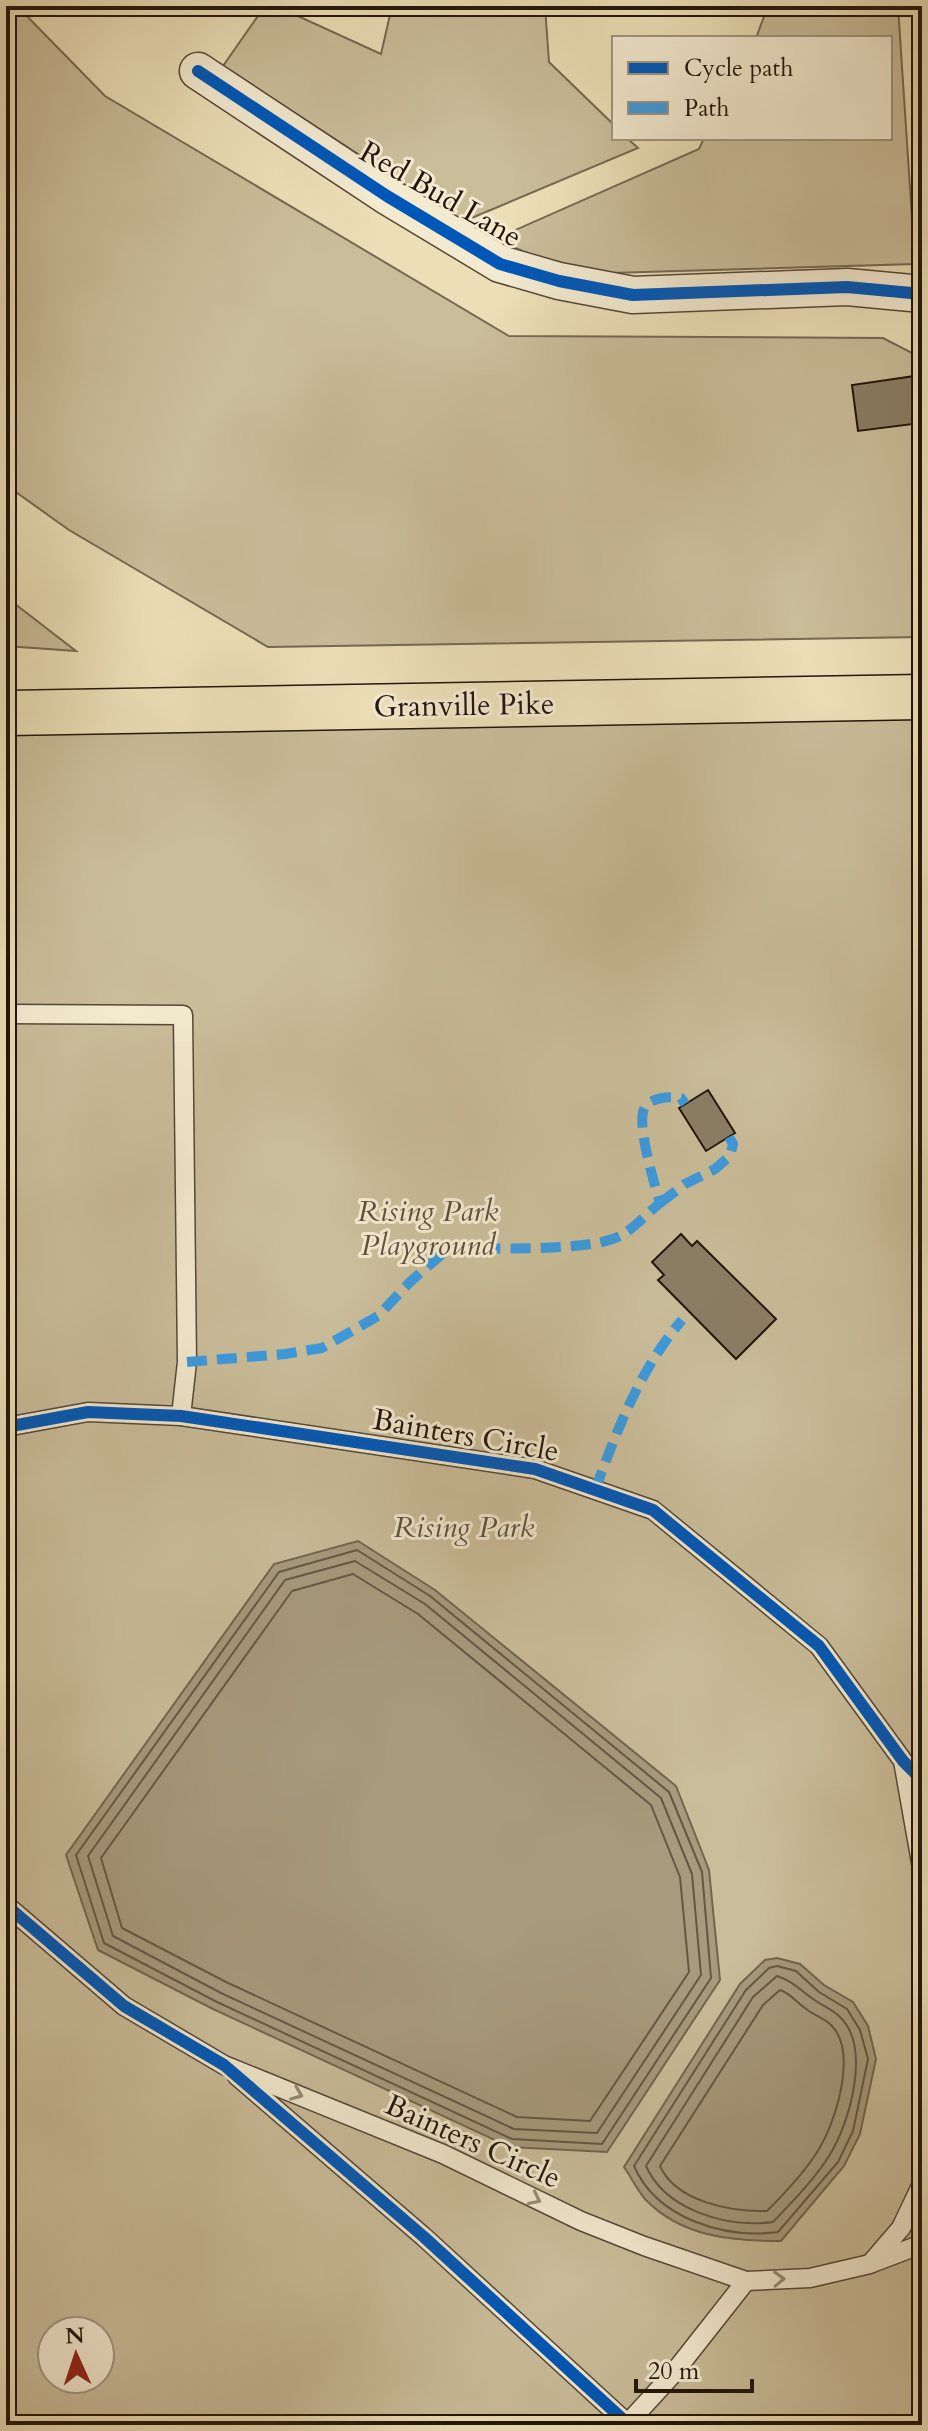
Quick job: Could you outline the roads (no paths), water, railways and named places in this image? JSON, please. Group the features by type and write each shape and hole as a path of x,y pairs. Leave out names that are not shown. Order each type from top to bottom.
{"highway":[{"name":"Granville Pike","path":"6,713 922,697"}],"street":[{"name":"Red Bud Lane","path":"198,71 387,196 500,264 559,281 633,295 847,287 922,294"}],"lane":[{"path":"6,1014 183,1015 187,1362 181,1416"},
{"name":"Bainters Circle","path":"6,1427 88,1412 181,1416 535,1469 653,1510 819,1646 903,1761 922,1868"},
{"path":"903,1761 922,1780"},
{"name":"Bainters Circle","path":"6,1905 124,2006 224,2065 443,2154 581,2221 644,2246 746,2281 810,2278 870,2264 922,2244"},
{"path":"224,2065 424,2237 628,2424 672,2375 746,2281"},
{"path":"870,2264 901,2228 922,2184"}],"water":[{"path":"358,1541 435,1590 676,1786 709,1870 720,1980 607,2152 510,2147 213,2009 98,1950 66,1855 274,1564"},
{"path":"777,1958 800,1964 824,1985 853,2002 868,2026 876,2059 860,2134 844,2166 781,2241 726,2238 691,2229 659,2212 642,2195 624,2167 740,1984 765,1960"}],"park label":[{"name":"Rising Park Playground","path":"428,1228"},
{"name":"Rising Park","path":"464,1527"}]}
